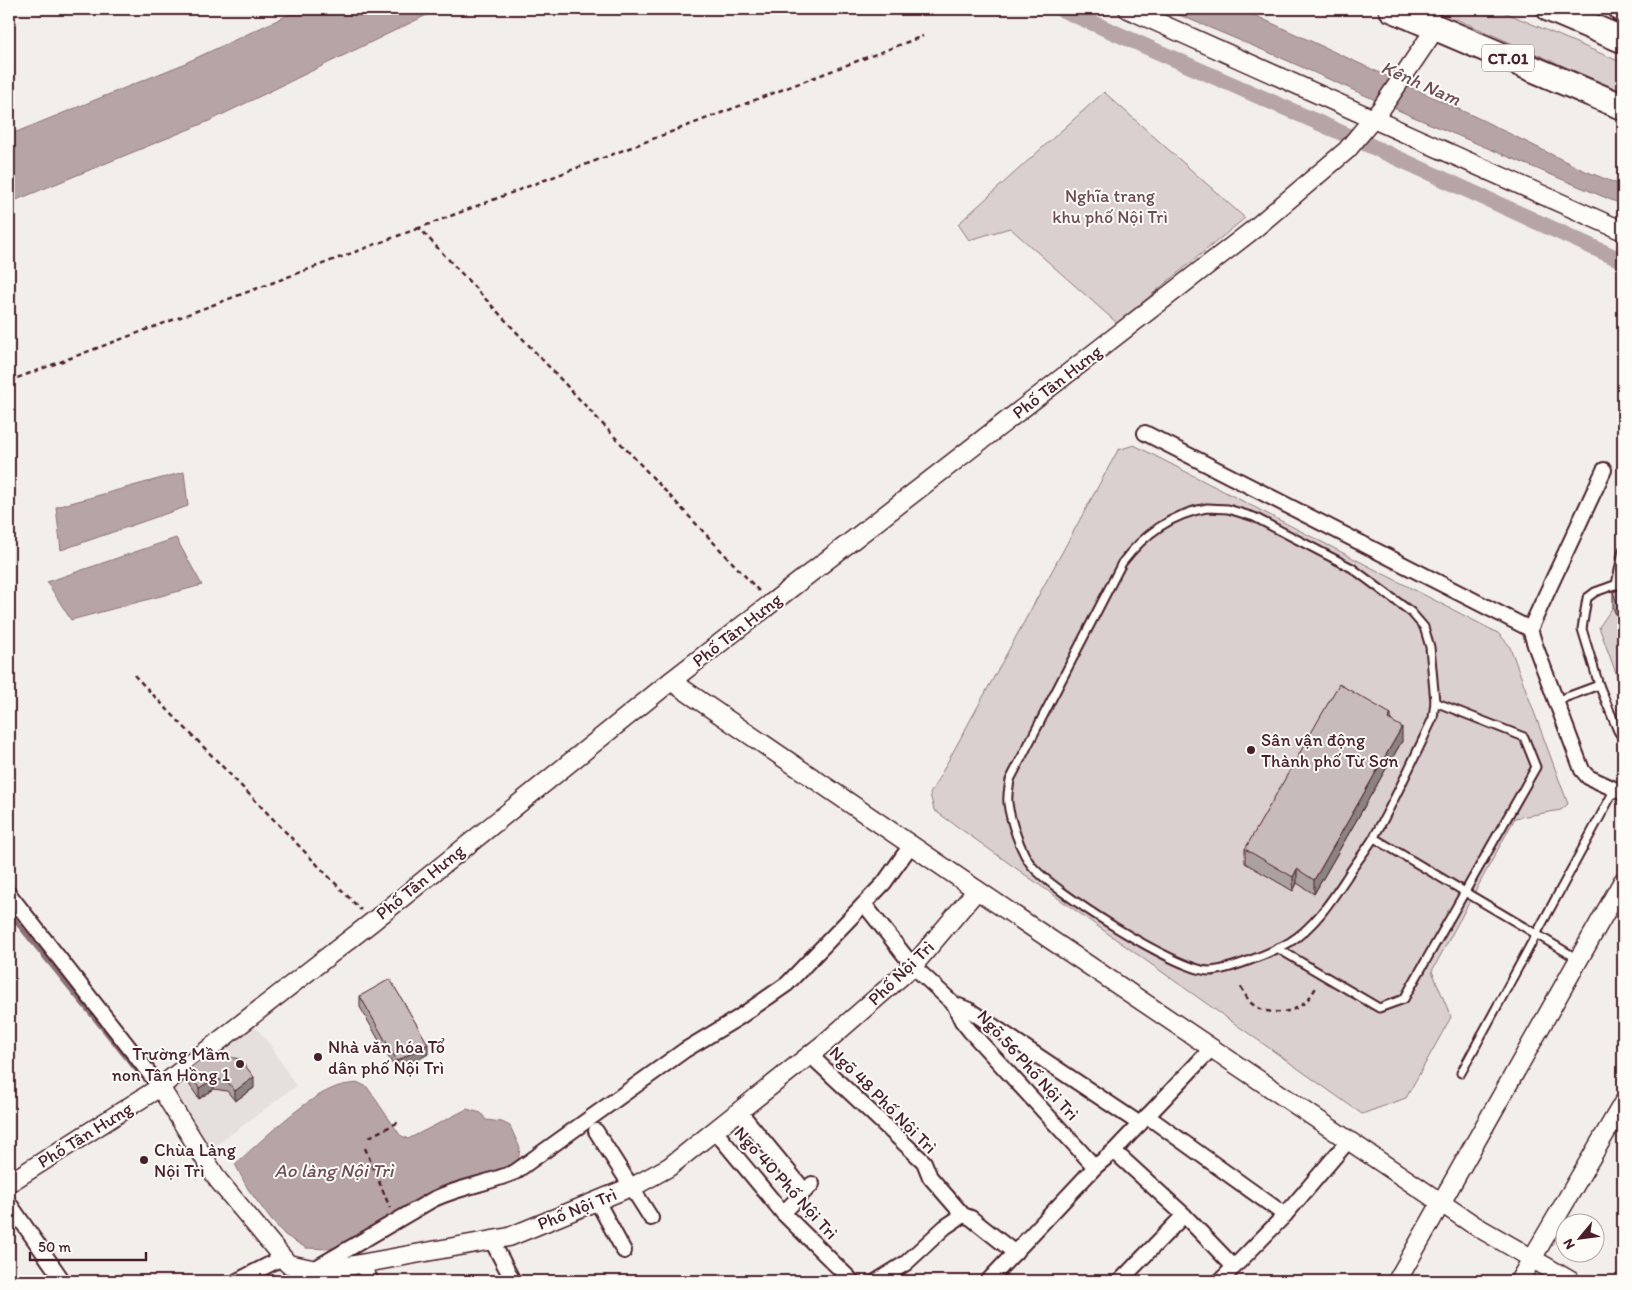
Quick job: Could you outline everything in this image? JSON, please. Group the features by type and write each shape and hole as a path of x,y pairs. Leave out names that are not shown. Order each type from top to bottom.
{"highway":[{"name":"CT.01","path":"1392,9 1623,107"},
{"path":"1550,9 1623,40"}],"street":[{"path":"1128,9 1623,231"},
{"name":"Phố Tân Hưng","path":"9,1183 160,1087 372,922 671,681 1254,229 1347,150 1373,119 1429,38"},
{"path":"1145,433 1530,629"},
{"path":"1604,470 1530,629 1582,770 1588,777 1619,791"},
{"path":"671,681 1474,1225 1571,1281"},
{"path":"308,1276 396,1221 449,1191 498,1179 515,1172 686,1050 738,1018 787,984 884,883 911,845"},
{"path":"1397,1281 1623,881"},
{"name":"Phố Nội Trì","path":"288,1262 308,1276 321,1272 509,1238 632,1187 669,1167 715,1131 810,1054 913,966 977,890"},
{"path":"9,894 160,1087 218,1180 288,1262 236,1281"},
{"name":"Ngõ 56 Phố Nội Trì","path":"864,904 913,966 954,1004 962,1021 970,1031 1095,1167"},
{"path":"954,1004 969,1010 1143,1120 1285,1215"},
{"path":"996,1279 1016,1253 1095,1167 1114,1150 1212,1048"},
{"name":"Ngõ 48 Phố Nội Trì","path":"810,1054 924,1162 930,1177 963,1215 971,1218 1016,1253"},
{"path":"1519,1281 1623,1103"},
{"path":"739,1112 806,1184 783,1213"},
{"path":"596,1131 651,1218"},
{"name":"Ngõ 40 Phố Nội Trì","path":"715,1131 783,1213 852,1281"},
{"path":"1220,1281 1285,1215 1348,1140"},
{"path":"1114,1150 1184,1216 1234,1268"},
{"path":"597,1201 624,1251"},
{"path":"9,1203 64,1281"},
{"path":"877,1281 906,1263 945,1227 963,1215"},
{"path":"1120,1281 1184,1216"},
{"path":"492,1241 513,1281"},
{"path":"362,1265 371,1281"}],"lane":[{"path":"1208,508 1228,509 1254,517 1352,568 1411,612 1424,627 1430,647 1435,702 1433,718 1374,838 1320,916 1292,941 1243,962 1209,971 1181,964 1104,921 1055,887 1031,866 1017,836 1008,804 1010,780 1122,563 1136,546 1152,532 1192,510 1208,508"},
{"path":"1623,550 1620,584 1595,592 1587,598 1582,619 1582,629 1599,685 1618,731 1623,738"},
{"path":"1556,701 1599,685"},
{"path":"1277,948 1379,1008 1404,999 1536,767 1524,737 1435,702"},
{"path":"1461,1073 1536,934 1619,791"},
{"path":"1374,838 1580,960"}],"path":[{"path":"9,381 419,228 923,36"},
{"path":"419,228 771,603"},
{"path":"134,675 372,922"},
{"path":"1241,987 1252,1003 1265,1011 1278,1012 1287,1011 1303,1004 1317,985"},
{"path":"369,1137 399,1122"},
{"path":"365,1148 396,1221"}],"shaded area":[{"name":"Trường Mầm non Tân Hồng 1","path":"250,1021 269,1043 296,1086 211,1149 172,1085"}],"green space":[{"path":"1433,9 1497,9 1623,63 1623,92"},
{"name":"Nghĩa trang khu phố Nội Trì","path":"1104,92 1245,218 1117,323 1010,228 969,240 958,224"},
{"name":"Sân vận động Thành phố Từ Sơn","path":"1134,445 1498,633 1509,645 1568,804 1561,810 1515,818 1432,971 1451,1017 1406,1098 1362,1114 934,810 930,794 1118,450"},
{"path":"1623,602 1623,692 1599,627 1613,607"}],"water":[{"path":"301,9 439,9 209,121 9,203 9,135 181,65"},
{"name":"Kênh Nam","path":"1165,9 1241,9 1478,118 1583,170 1623,186 1623,205 1409,115 1277,56"},
{"path":"184,472 188,506 61,550 56,507"},
{"path":"176,538 202,585 71,620 47,582"},
{"name":"Ao làng Nội Trì","path":"359,1083 367,1087 400,1135 408,1139 467,1109 481,1113 486,1120 502,1122 510,1126 520,1148 518,1162 502,1169 439,1188 400,1209 400,1212 341,1246 329,1249 306,1248 285,1235 272,1221 248,1189 235,1164 283,1121 310,1101 339,1086"}],"building":[{"path":"1623,588 1623,620 1613,592"},
{"path":"1339,684 1391,714 1388,719 1402,727 1314,880 1297,869 1293,877 1245,849"},
{"path":"390,979 428,1044 397,1061 360,996"},
{"path":"208,1054 240,1059 254,1077 235,1091 227,1081 214,1079 199,1088 187,1070"}],"waterway":[{"path":"1061,9 1360,141 1623,261"},
{"path":"9,913 142,1077"}],"tunnel":[{"path":"1431,36 1454,9"}],"place":[{"name":"Sân vận động Thành phố Từ Sơn","path":"1251,750"},
{"name":"Nhà văn hóa Tổ dân phố Nội Trì","path":"318,1057"},
{"name":"Trường Mầm non Tân Hồng 1","path":"240,1064"},
{"name":"Chùa Làng Nội Trì","path":"144,1160"}]}
